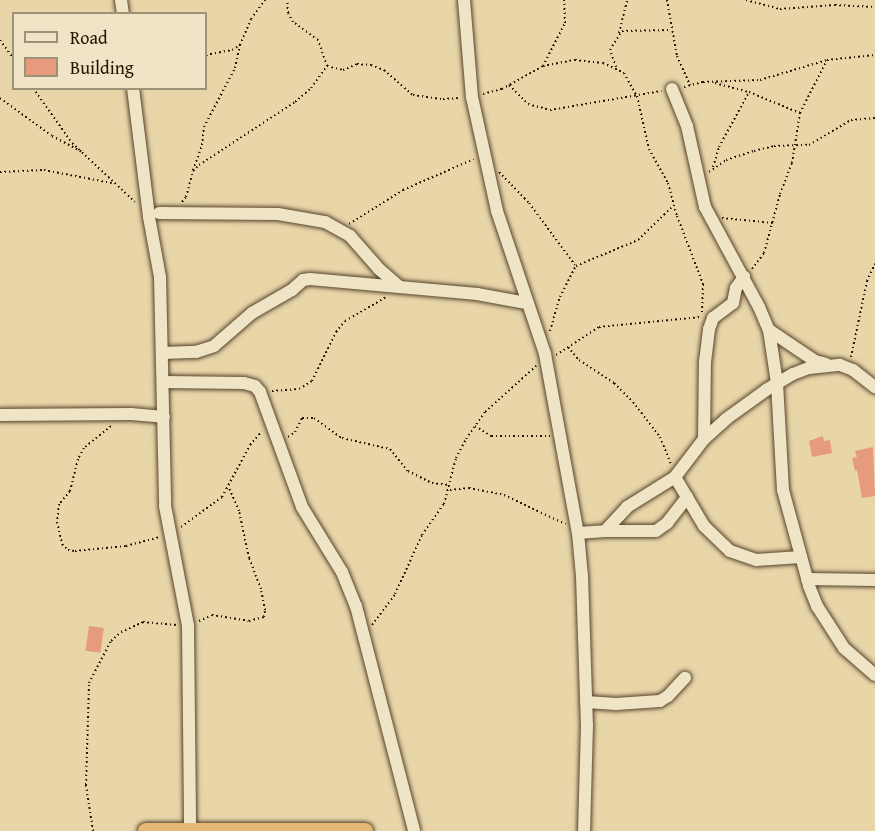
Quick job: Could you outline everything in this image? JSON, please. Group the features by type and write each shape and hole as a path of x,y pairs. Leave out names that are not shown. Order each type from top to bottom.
{"highway":[{"path":"146,831 365,831"}],"street":[{"path":"464,0 472,97 497,211 546,357 577,530 582,576 586,702 584,831"},
{"path":"672,89 687,126 699,182 710,218 744,277 769,330 777,383 783,490 807,579 817,606 844,648 875,675"},
{"path":"133,90 154,215 159,268 164,382 165,506 188,626 195,830"},
{"path":"154,215 278,214 318,220 342,229 400,286"},
{"path":"704,439 705,362 709,329 714,318 733,303 735,288 744,277"},
{"path":"162,353 196,352 214,346 252,313 306,280 477,294 526,303"},
{"path":"769,330 815,361 853,370 875,387"},
{"path":"605,531 627,507 675,477 704,439 726,419 777,383 809,368 827,365"},
{"path":"164,382 244,383 255,386 260,392 302,507 349,589 414,831"},
{"path":"0,415 131,414 164,417"},
{"path":"675,477 704,526 730,551 756,560 801,557"},
{"path":"577,530 656,531 667,523 687,497"},
{"path":"807,579 875,580"},
{"path":"586,702 616,704 660,700 668,696 685,678"}],"path":[{"path":"181,203 186,197 203,141 204,127 235,68 240,45 251,19 265,0"},
{"path":"287,0 288,13 293,22 318,40 327,66"},
{"path":"543,66 565,23 564,0"},
{"path":"362,637 395,594 422,535 440,512 449,490 456,458 485,412 546,357 568,347 599,327 702,317 703,284 668,183 649,149 638,96 631,82 616,67 610,50 619,33 627,0"},
{"path":"667,0 677,56 690,85"},
{"path":"746,0 791,9 835,5 875,7"},
{"path":"619,33 628,30 671,30"},
{"path":"0,40 12,56"},
{"path":"207,55 232,50 240,45"},
{"path":"509,85 528,104 545,110 569,109 690,85 760,80 827,60 875,55"},
{"path":"327,66 343,70 357,64 373,65 384,70 407,91 419,96 443,99 472,97 509,85 543,66 582,59 616,67"},
{"path":"744,277 764,254 795,146 800,113 827,60"},
{"path":"193,171 232,140 295,102 311,88 327,66"},
{"path":"715,83 749,92 800,113"},
{"path":"34,90 72,142 115,183 154,215"},
{"path":"699,182 712,168 719,147 749,92"},
{"path":"0,98 52,136 84,154"},
{"path":"712,168 753,151 774,146 809,145 851,120 875,118"},
{"path":"342,229 403,190 486,158 529,203 576,266"},
{"path":"0,172 44,170 115,183"},
{"path":"549,333 560,297 576,266 638,240 674,205"},
{"path":"710,218 738,218 773,223"},
{"path":"853,370 851,347 867,281 875,264"},
{"path":"260,392 306,386 312,381 336,332 345,321 400,286"},
{"path":"568,347 579,360 614,382 633,402 660,437 675,477"},
{"path":"131,414 94,437 81,453 70,491 59,504 57,522 62,544 68,550 126,546 171,532 196,518 222,497 257,434 273,424"},
{"path":"278,442 295,432 302,418 314,418 342,438 390,449 408,471 432,483 450,485"},
{"path":"475,426 490,436 560,436"},
{"path":"93,831 86,785 89,683 111,641 130,626 151,622 188,626 212,615 249,621 264,617 261,590 249,558 239,511 229,488"},
{"path":"449,490 469,488 504,495 577,530"}],"building":[{"path":"823,436 824,441 830,440 832,453 812,457 809,441"},
{"path":"873,447 875,496 862,498 857,470 855,471 852,458 857,457 855,451"},
{"path":"89,626 104,628 100,653 86,651"}]}
